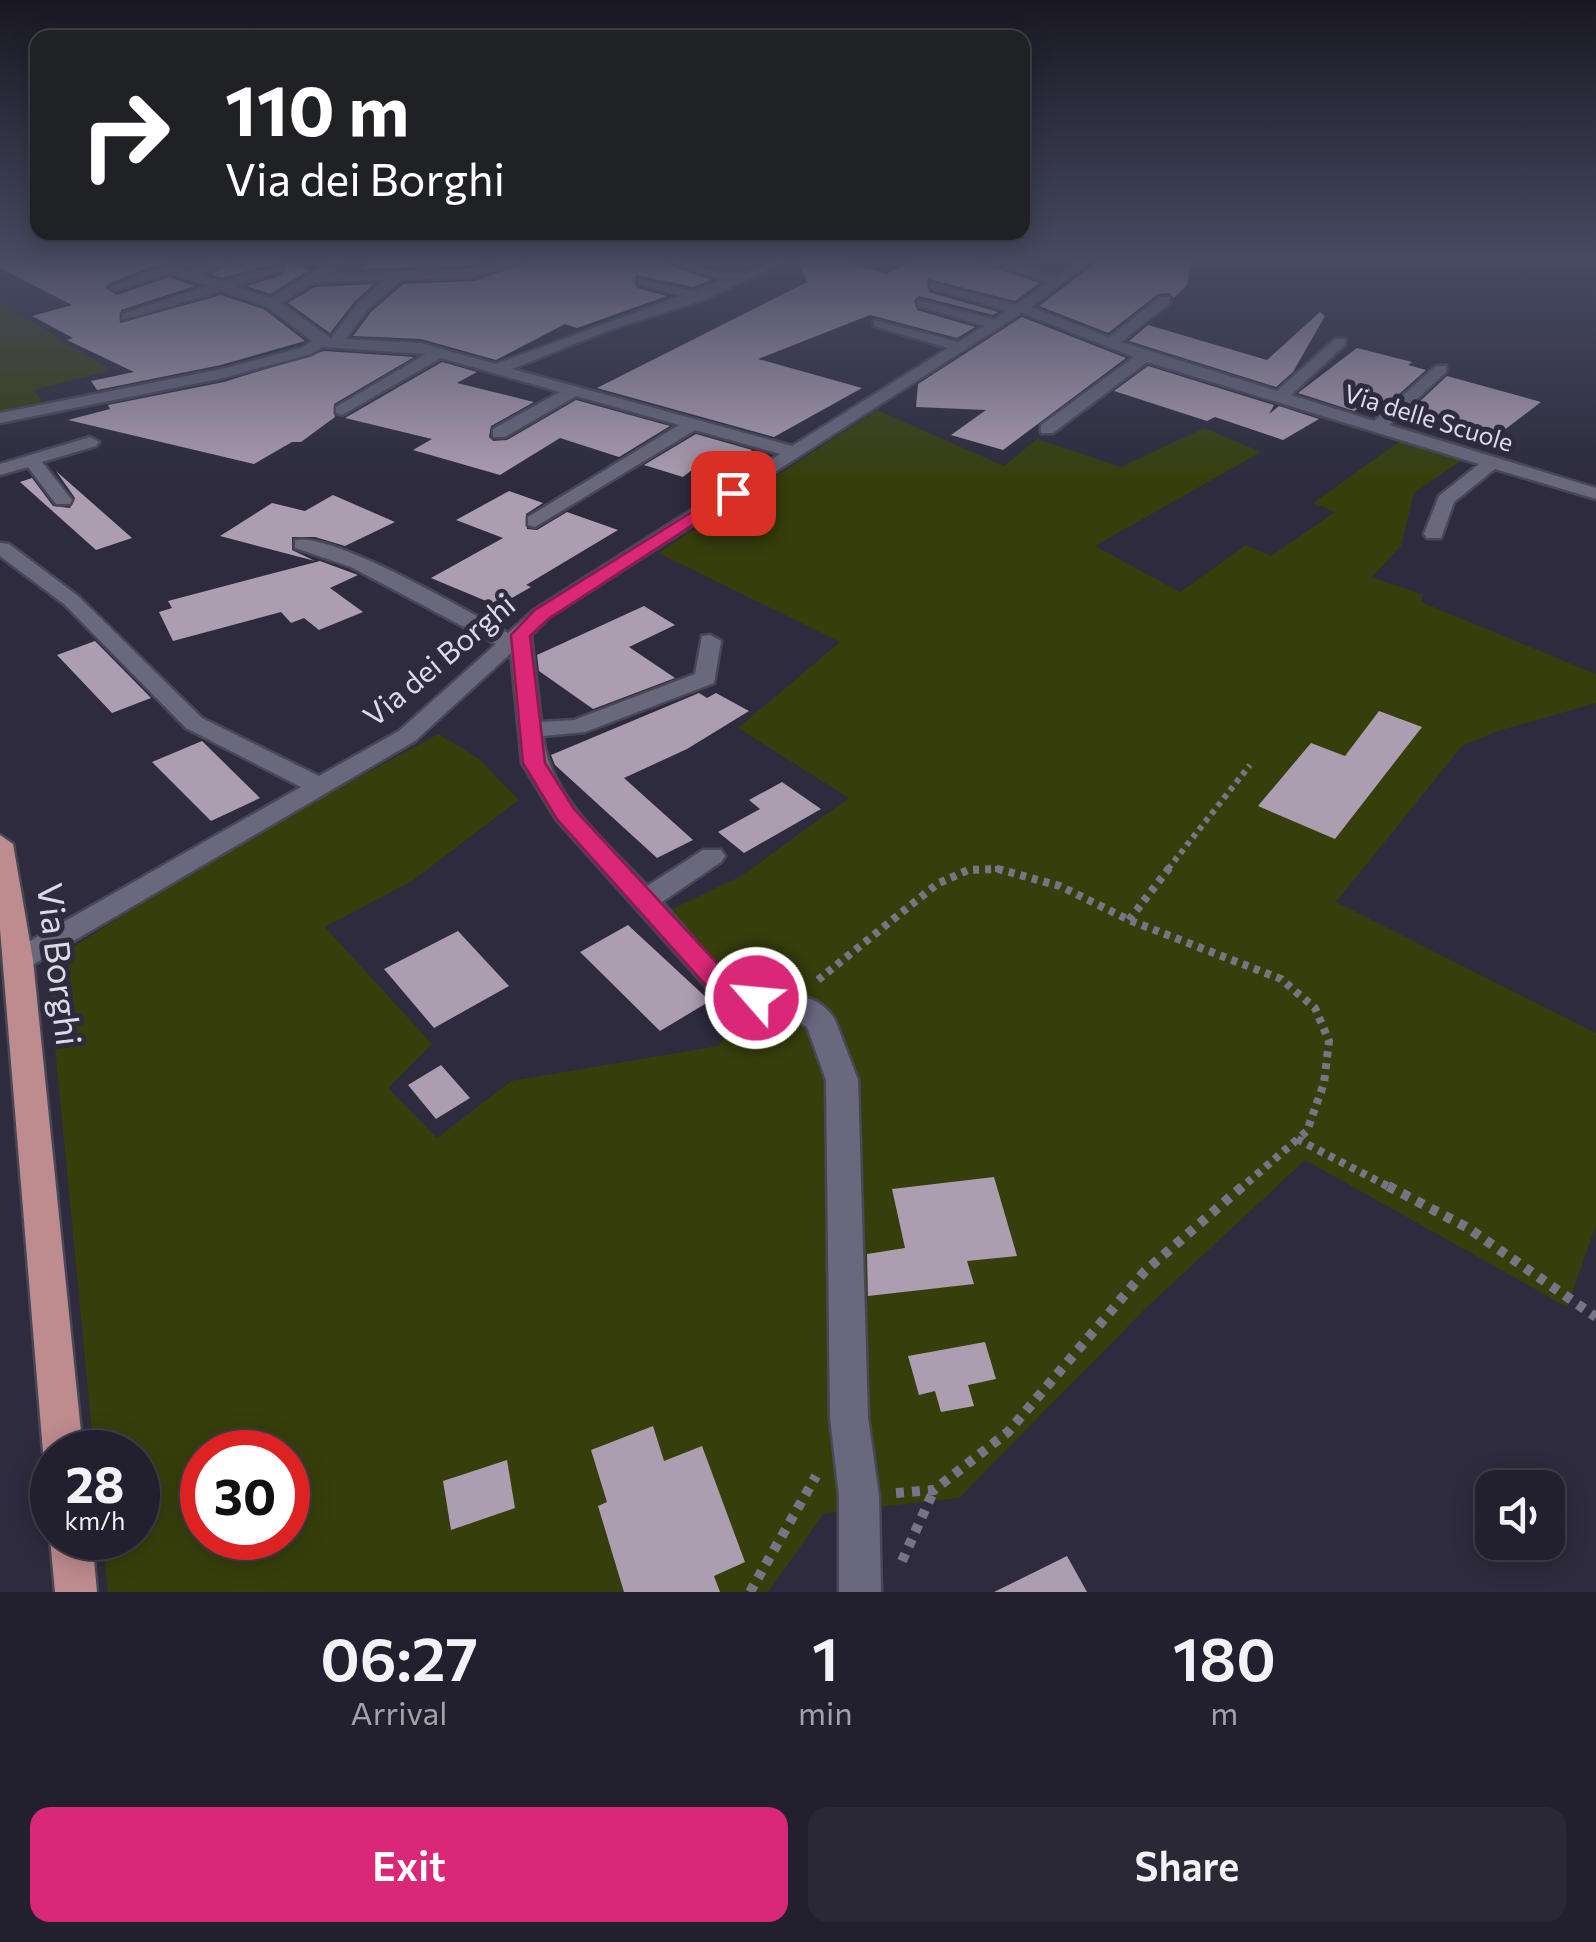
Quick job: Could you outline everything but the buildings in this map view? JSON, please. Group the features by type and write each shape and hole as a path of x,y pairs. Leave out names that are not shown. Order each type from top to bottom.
{"main road":[{"name":"Via Borghi","path":"0,844 18,960 61,1430"},
{"path":"73,1560 76,1592"}],"street":[{"path":"313,333 328,342"},
{"path":"328,342 336,333"},
{"path":"500,368 588,333"},
{"path":"913,333 960,347"},
{"name":"Via dei Borghi","path":"18,960 407,736 541,614 980,333"},
{"name":"Via delle Scuole","path":"1084,333 1204,375 1596,494"},
{"path":"1110,343 1122,333"},
{"path":"0,418 223,373 328,342 370,342 500,368 797,453"},
{"path":"1280,398 1340,342"},
{"path":"342,410 439,353"},
{"path":"1047,428 1145,356"},
{"path":"1204,375 1236,360"},
{"path":"1377,427 1440,369"},
{"path":"499,433 576,390"},
{"path":"536,521 694,423"},
{"path":"0,470 90,442"},
{"path":"32,461 63,500"},
{"path":"1434,534 1446,500 1492,462"},
{"path":"302,544 358,563 516,639 534,730 534,763 565,814 730,994 795,1005 820,1020 842,1080 849,1417 859,1496 860,1592"},
{"path":"2,548 71,600 194,723 319,786"},
{"path":"534,730 577,728 706,678 710,641"},
{"path":"645,901 712,856"}],"path":[{"path":"1129,920 1250,764"},
{"path":"784,1003 832,971 937,884 968,870 998,869 1060,886 1129,920 1280,979 1315,1008 1329,1040 1324,1082 1306,1131 1145,1271 1008,1432 934,1490 900,1567"},
{"path":"1297,1140 1468,1228 1596,1316"},
{"path":"750,1592 849,1417"},
{"path":"859,1496 934,1490"}],"green space":[{"path":"0,333 51,333 111,370 34,390 43,404 0,413"},
{"path":"877,410 1004,466 1037,439 1121,467 1204,428 1261,452 1095,546 1180,592 1246,545 1271,556 1335,512 1313,503 1403,439 1465,458 1414,493 1401,546 1372,577 1423,595 1421,602 1596,674 1596,703 1495,732 1462,746 1336,902 1596,1033 1596,1225 1567,1307 1305,1160 1146,1308 959,1498 824,1513 768,1592 108,1592 104,1560 160,1560 160,1430 92,1430 47,964 213,857 438,734 478,758 519,800 412,881 325,927 432,1044 388,1088 437,1138 511,1081 718,1046 762,986 733,981 668,911 741,876 849,798 738,728 840,642 658,553"}],"route":[{"path":"733,493 541,614 520,635 523,684 534,730 534,763 565,814 730,994 756,998"}]}
